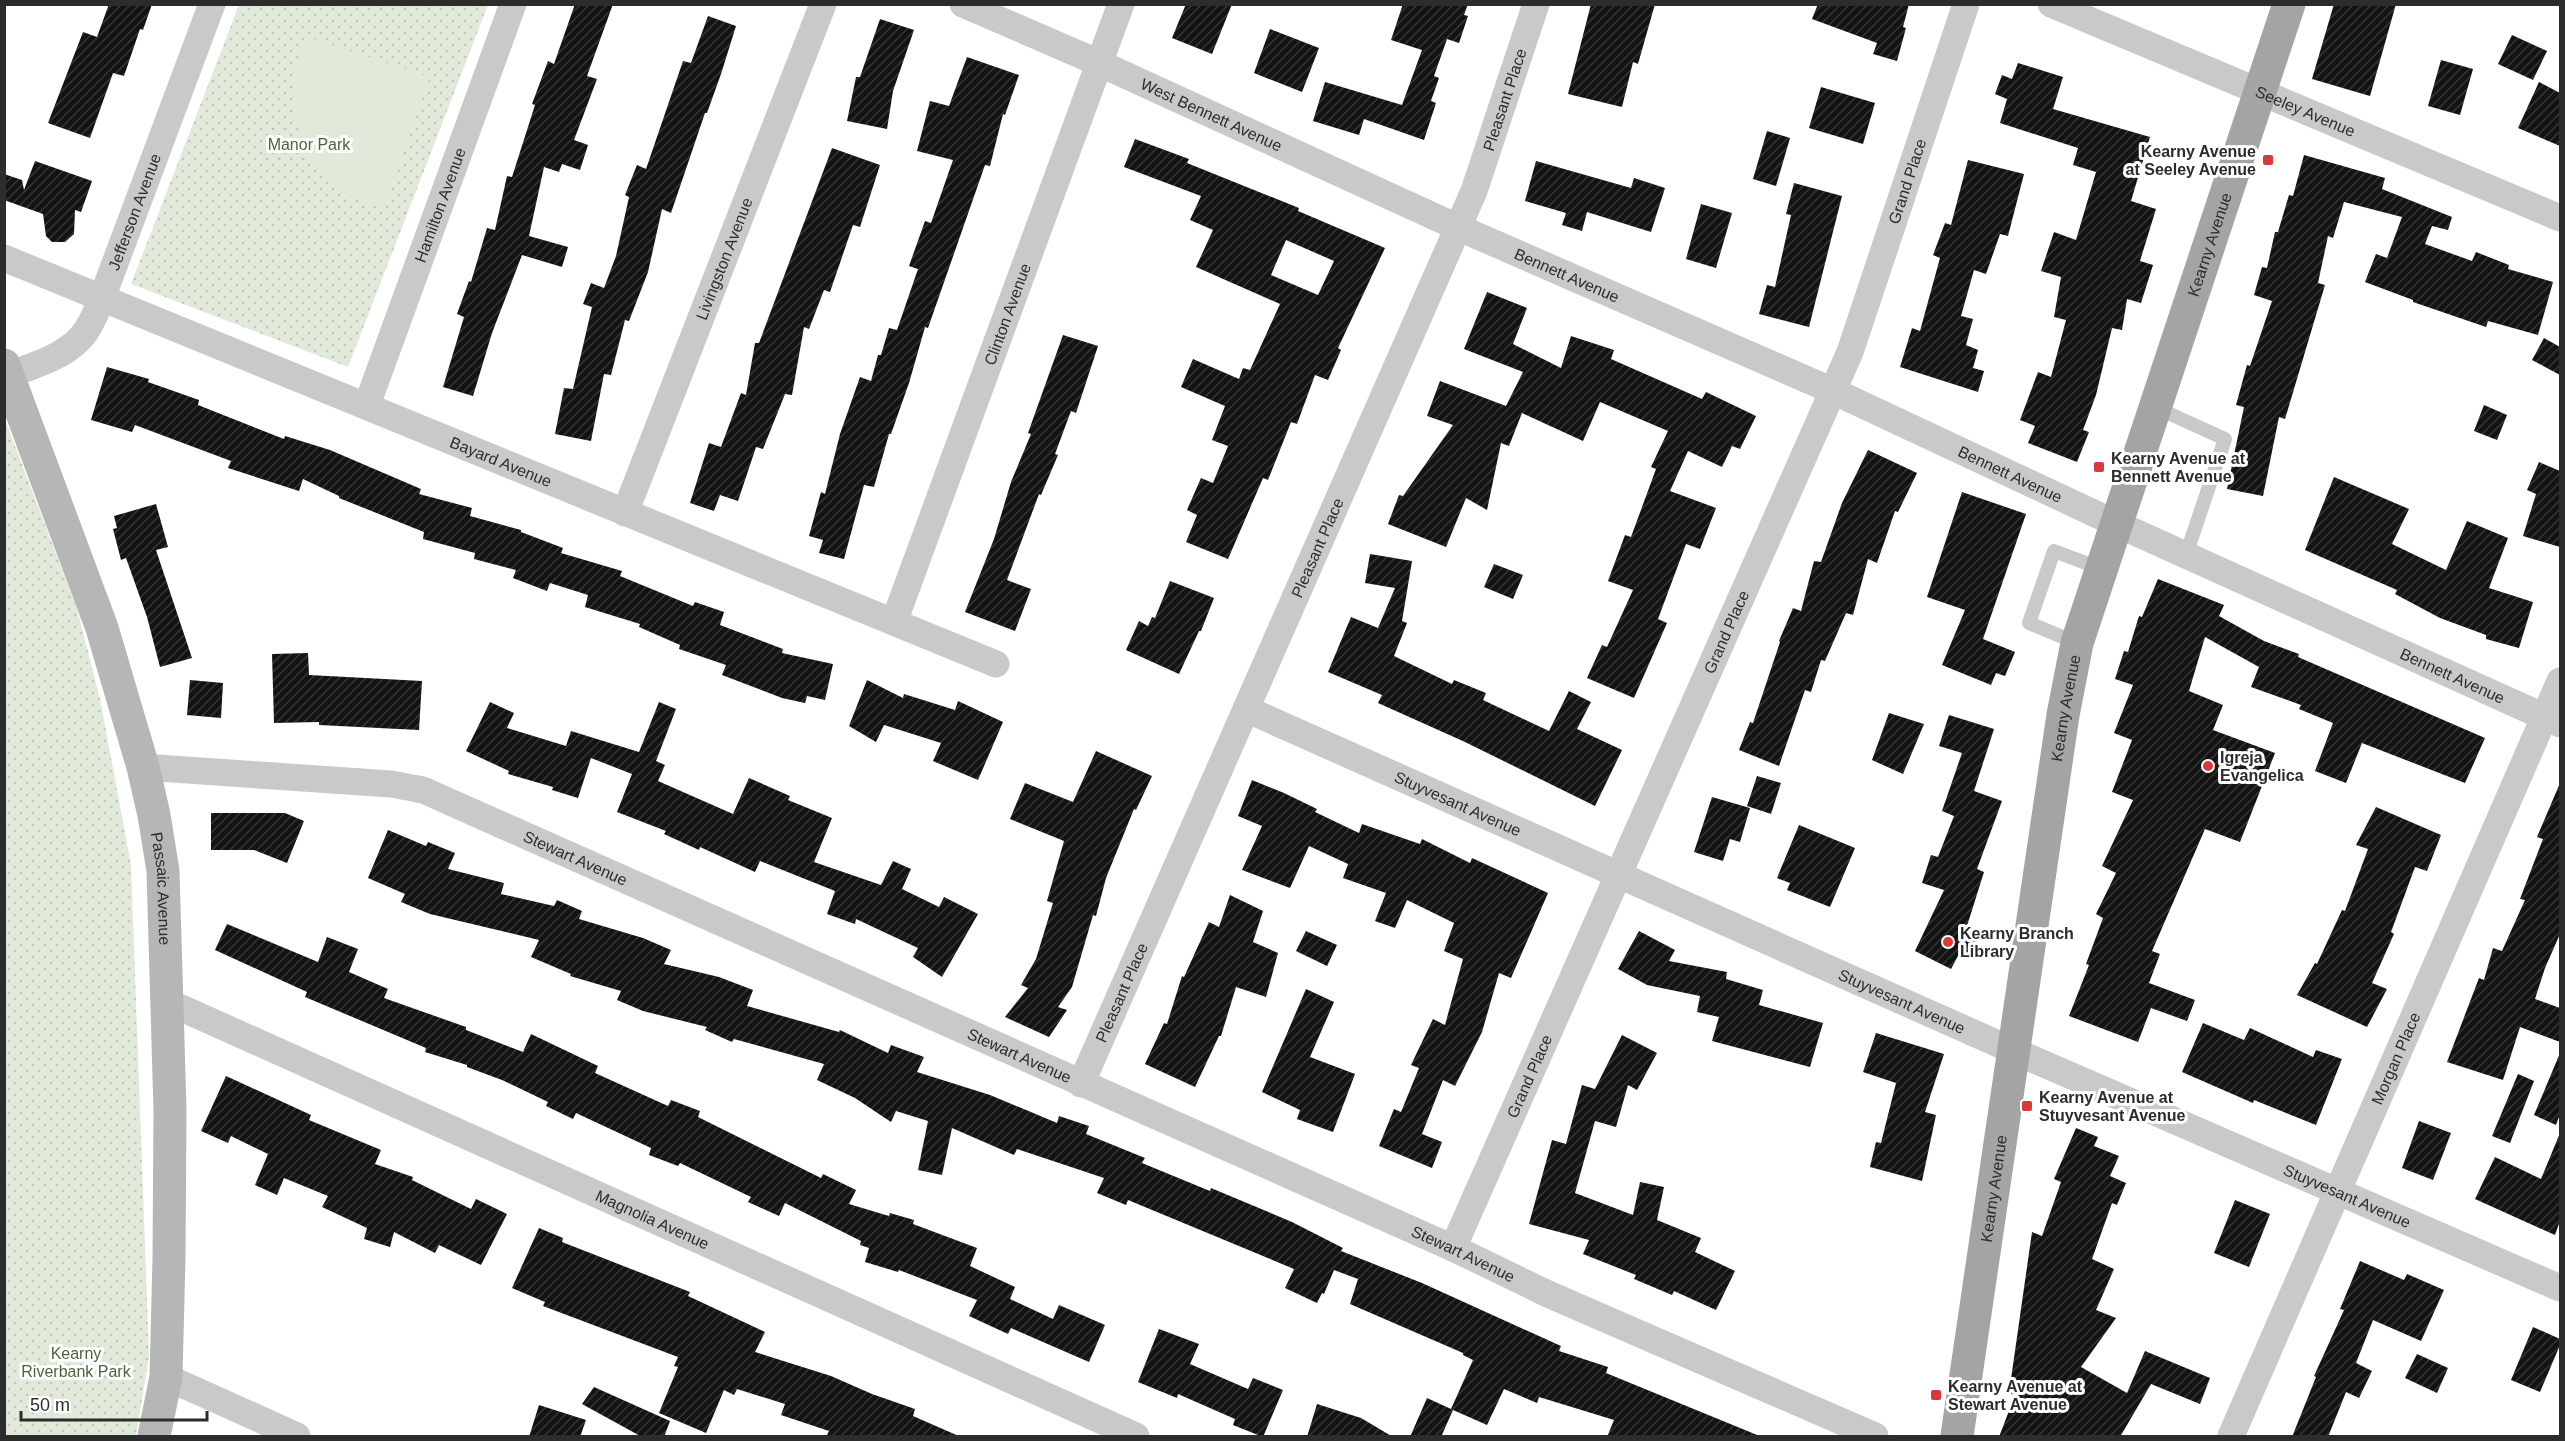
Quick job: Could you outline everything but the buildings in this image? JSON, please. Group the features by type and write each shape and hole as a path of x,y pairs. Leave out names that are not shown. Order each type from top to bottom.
{"main road":[{"name":"Kearny Avenue","path":"1957,1437 2062,715 2077,643 2289,4"},
{"name":"Passaic Avenue","path":"6,370 102,628 143,768 154,815 163,871 170,1110 166,1377 154,1437"}],"street":[{"name":"Jefferson Avenue","path":"6,370 44,361 68,349 87,330 102,298 212,4"},
{"name":"Hamilton Avenue","path":"367,405 513,4"},
{"name":"Livingston Avenue","path":"625,513 823,4"},
{"name":"West Bennett Avenue","path":"963,4 1099,63 1457,227"},
{"name":"Clinton Avenue","path":"894,622 1120,4"},
{"name":"Pleasant Place","path":"1081,1084 1474,191 1536,4"},
{"name":"Grand Place","path":"1453,1248 1850,352 1966,4"},
{"name":"Seeley Avenue","path":"2051,4 2560,218"},
{"name":"Bennett Avenue","path":"1457,227 1833,391 2117,524 2553,721"},
{"name":"Bayard Avenue","path":"4,258 996,664"},
{"name":"Morgan Place","path":"2231,1437 2338,1191 2553,721 2560,681"},
{"name":"Stuyvesant Avenue","path":"1245,709 2014,1051 2560,1288"},
{"name":"Stewart Avenue","path":"143,768 391,784 423,790 1453,1248 1548,1294 1875,1437"},
{"name":"Magnolia Avenue","path":"168,1002 1136,1437"},
{"path":"166,1377 297,1437"}],"lane":[{"path":"2155,406 2225,439 2186,555"},
{"path":"2077,643 2029,623 2054,551 2102,569"}],"green space":[{"name":"Manor Park","path":"239,5 488,5 348,367 131,284"},
{"path":"305,36 430,77 383,209 344,193 314,163 300,137 295,109 293,73"},
{"name":"Kearny Riverbank Park","path":"4,417 77,609 100,699 131,865 149,1356 136,1436 5,1436"}],"place":[{"name":"Kearny Avenue at Seeley Avenue","path":"2268,160"},
{"name":"Kearny Avenue at Bennett Avenue","path":"2099,467"},
{"name":"Igreja Evangelica","path":"2208,766"},
{"name":"Kearny Branch Library","path":"1948,942"},
{"name":"Kearny Avenue at Stuyvesant Avenue","path":"2027,1106"},
{"name":"Kearny Avenue at Stewart Avenue","path":"1936,1395"}]}
